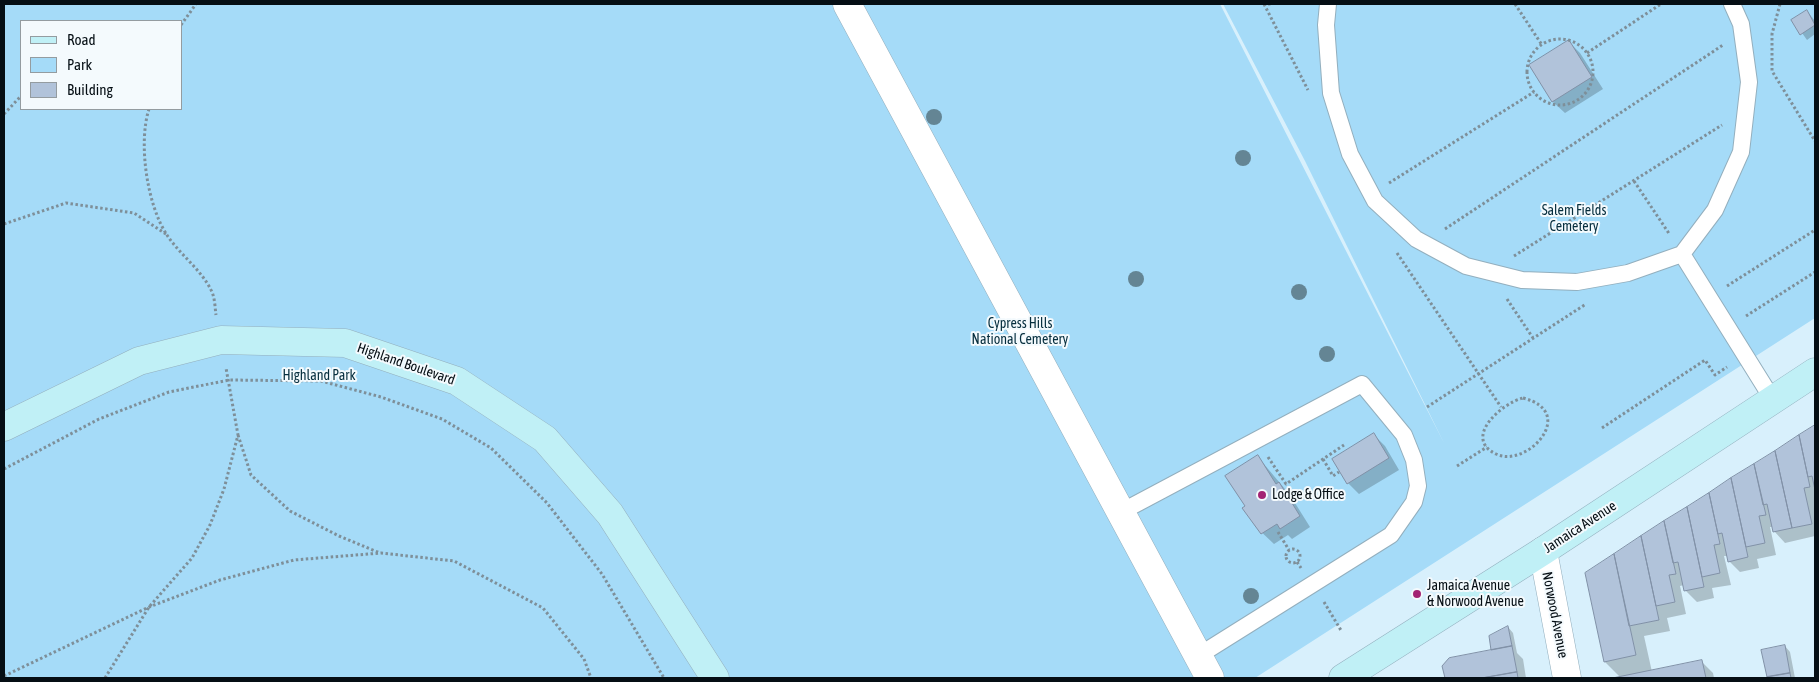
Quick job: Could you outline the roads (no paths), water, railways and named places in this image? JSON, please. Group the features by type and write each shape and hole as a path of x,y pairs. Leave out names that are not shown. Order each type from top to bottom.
{"main road":[{"name":"Highland Boulevard","path":"4,427 139,361 221,340 345,343 458,381 545,439 610,514 715,678"},
{"name":"Jamaica Avenue","path":"1343,678 1543,551 1815,372"}],"street":[{"path":"847,4 1204,667"},
{"name":"Norwood Avenue","path":"1543,551 1567,678"}],"lane":[{"path":"1328,4 1326,25 1330,93 1350,154 1375,201 1416,239 1466,266 1522,280 1581,281 1628,273 1682,254 1715,210 1741,152 1749,82 1743,32 1732,4"},
{"path":"1682,254 1773,400"},
{"path":"1121,512 1362,384 1404,435 1414,460 1418,486 1414,502 1391,535 1204,667"}],"place":[{"name":"Lodge & Office","path":"1262,495"},
{"name":"Jamaica Avenue & Norwood Avenue","path":"1417,594"}],"park label":[{"name":"Salem Fields Cemetery","path":"1574,220"},
{"name":"Cypress Hills National Cemetery","path":"1020,332"},
{"name":"Highland Park","path":"319,376"}]}
